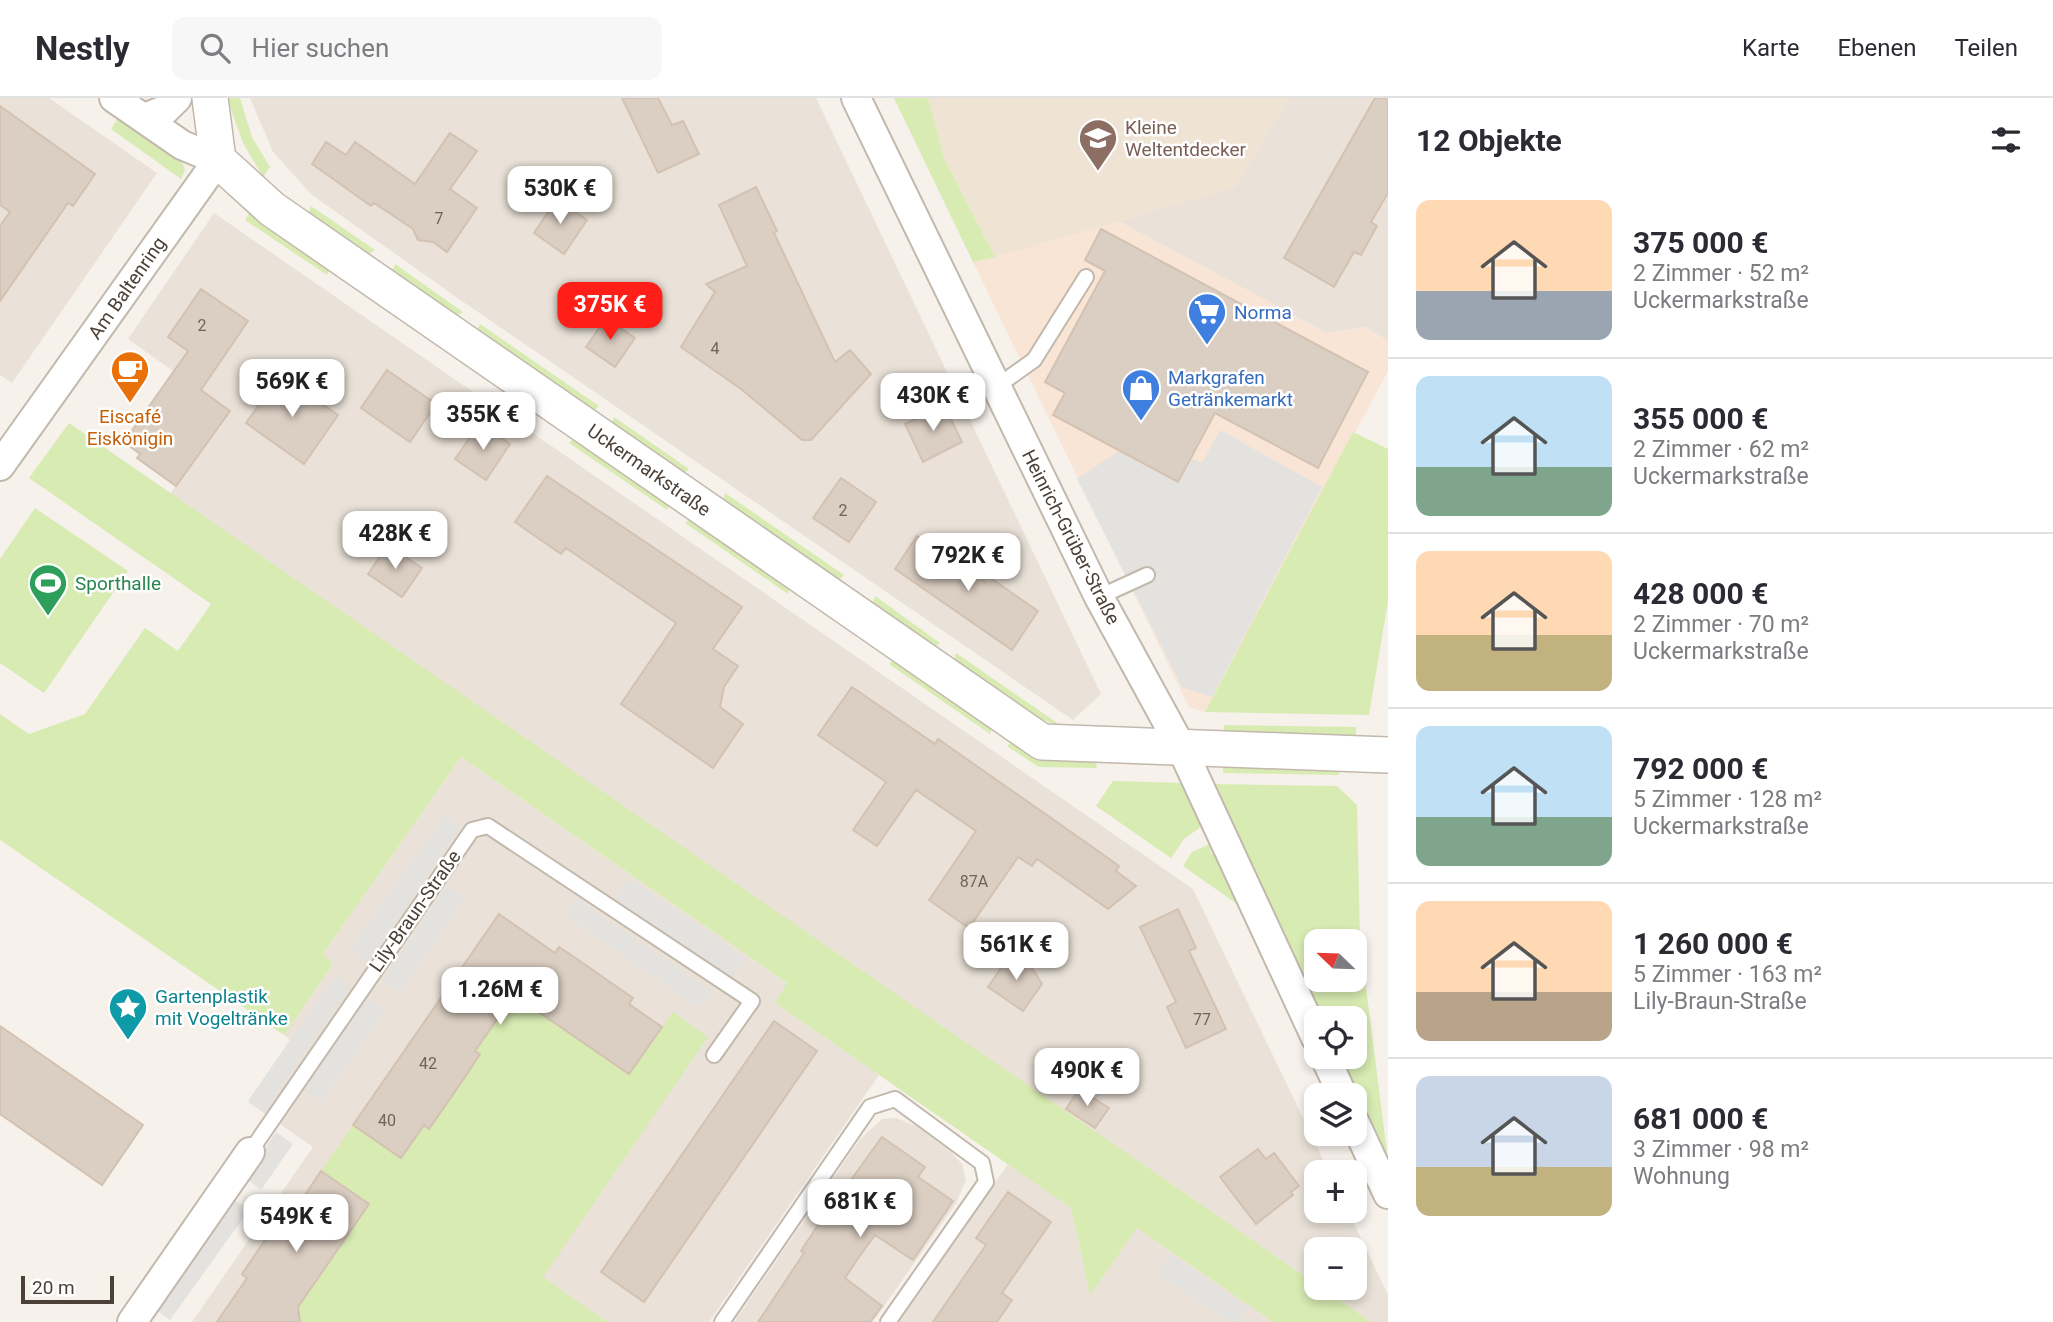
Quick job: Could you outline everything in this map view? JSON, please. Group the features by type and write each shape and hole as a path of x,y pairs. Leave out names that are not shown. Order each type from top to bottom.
{"street":[{"name":"Uckermarkstraße","path":"114,98 182,145 218,160 272,209 1042,742 1181,747"},
{"path":"144,118 165,110 177,98"},
{"path":"210,98 218,160"},
{"name":"Heinrich-Grüber-Straße","path":"856,98 1099,597 1181,747 1304,1012"},
{"name":"Am Baltenring","path":"0,467 218,160"},
{"path":"1181,747 1388,755"},
{"path":"1366,1146 1388,1194"},
{"name":"Lily-Braun-Straße","path":"132,1322 250,1152"}],"lane":[{"path":"996,387 1034,360 1086,277"},
{"path":"1099,597 1147,575"},
{"name":"Lily-Braun-Straße","path":"250,1152 472,830 488,826 752,1001 714,1055"},
{"path":"722,1322 870,1107 895,1098 982,1163 986,1182 888,1322"}],"shaded area":[{"path":"0,98 49,98 157,173 12,383 0,375"},
{"path":"250,98 816,98 1101,694 1073,720 459,299 312,195 273,152"},
{"name":"Kleine Weltentdecker","path":"928,98 1289,98 1235,187 995,257 944,158"},
{"path":"1289,98 1388,98 1388,341 1365,327 1327,333 1118,221 1235,187"},
{"path":"214,213 1193,889 1304,1120 1304,1146 1317,1146 1323,1160 1304,1160 1304,1223 1354,1223 1360,1237 1304,1237 1304,1276 170,494 229,411 128,339"},
{"path":"1118,221 1327,333 1365,327 1388,341 1388,371 1205,712 1189,707 973,262"},
{"path":"1220,430 1322,487 1212,697 1182,687 1077,479 1120,450 1178,482 1191,458 1202,463"},
{"path":"461,757 788,984 775,1003 879,1075 709,1322 192,1322 313,1147 248,1102 290,1040 284,1035 333,964 323,954"},
{"path":"444,815 461,827 368,963 350,950"},
{"path":"630,879 745,958 731,978 616,899"},
{"path":"447,886 464,898 400,992 382,980"},
{"path":"577,899 711,991 699,1008 566,916"},
{"path":"335,975 351,986 264,1112 248,1101"},
{"path":"368,998 385,1010 321,1102 304,1090"},
{"path":"896,1118 916,1126 949,1150 962,1164 966,1180 956,1203 873,1322 734,1322 860,1139 882,1119"},
{"path":"276,1132 293,1144 261,1190 245,1178"},
{"path":"1008,1164 1071,1208 1090,1294 1137,1228 1273,1322 899,1322"},
{"path":"232,1198 249,1210 170,1320 154,1308"},
{"path":"1367,1251 1388,1295 1388,1322 1371,1322 1339,1300 1367,1300"},
{"path":"1169,1254 1249,1309 1240,1322 1229,1322 1157,1273"}],"green space":[{"path":"227,98 240,98 252,137 270,167 263,177 243,143"},
{"path":"894,98 928,98 944,158 995,257 973,262"},
{"path":"118,118 182,162 185,170 181,179 111,129"},
{"path":"311,206 375,250 366,257 307,216"},
{"path":"251,210 331,265 327,275 245,220"},
{"path":"395,264 463,312 454,318 391,275"},
{"path":"480,324 599,406 590,414 475,334"},
{"path":"614,417 689,469 681,476 610,427"},
{"path":"69,423 1304,1276 1304,1300 1339,1300 1371,1322 1273,1322 1137,1228 1090,1295 1071,1208 775,1003 787,983 461,757 323,954 333,964 284,1035 0,840 0,714 29,734 85,714 145,628 178,651 211,604 29,478"},
{"path":"1353,432 1388,449 1388,601 1369,715 1205,712"},
{"path":"577,436 671,500 667,510 569,443"},
{"path":"725,493 844,575 836,583 722,503"},
{"name":"Sporthalle","path":"35,508 128,571 44,693 0,663 0,559"},
{"path":"694,516 791,584 788,594 685,523"},
{"path":"875,596 940,643 931,649 871,607"},
{"path":"956,653 1063,727 1035,717 953,663"},
{"path":"898,657 993,723 990,734 889,664"},
{"path":"1224,725 1356,727 1356,737 1224,735"},
{"path":"1016,739 1095,758 1097,768 1039,767 1007,746"},
{"path":"1223,763 1339,764 1339,775 1223,773"},
{"path":"1113,781 1187,783 1205,824 1184,839 1171,858 1096,806"},
{"path":"1212,784 1337,786 1357,805 1360,929 1304,929 1304,980"},
{"path":"1210,844 1211,853 1217,856 1247,911 1183,866 1192,852"},
{"path":"520,986 536,1010 629,1074 673,1012 708,1037 543,1277 607,1322 294,1322 295,1291 368,1204 321,1171 353,1125 401,1158 424,1125 429,1129 480,1055 475,1051"},
{"path":"1310,992 1367,992 1388,1160 1367,1115 1367,1083 1352,1083 1346,1069 1367,1069 1367,1006 1316,1006"}],"building":[{"path":"622,98 658,98 672,125 683,121 699,154 658,173"},
{"path":"1375,98 1388,98 1388,193 1371,222 1377,226 1361,255 1354,252 1334,287 1284,258"},
{"path":"0,106 95,174 73,206 68,203 0,301 0,226 10,212 0,205"},
{"path":"450,133 477,151 450,189 477,208 447,252 433,242 418,240 413,229 374,203 371,206 312,164 326,142 346,155 355,142 415,184"},
{"path":"756,187 777,231 774,233 835,362 850,350 871,374 811,440 802,440 741,389 681,347 715,292 706,284 747,266 719,205"},
{"path":"557,199 587,220 564,254 534,233"},
{"path":"1101,229 1368,372 1318,468 1215,413 1178,482 1053,415 1065,393 1045,382 1105,271 1085,260"},
{"path":"201,289 248,321 201,390 230,411 176,486 137,458 140,454 124,442 188,351 168,337"},
{"path":"606,318 635,338 615,367 586,347"},
{"path":"387,370 436,404 410,442 361,408"},
{"path":"280,375 338,415 304,464 246,423"},
{"path":"944,405 962,442 923,462 905,424"},
{"path":"480,423 510,444 486,480 455,459"},
{"path":"547,476 742,607 713,649 738,666 724,687 720,707 743,724 713,768 621,704 676,623 566,548 561,554 515,522"},
{"path":"841,478 876,502 849,542 813,518"},
{"path":"917,536 985,583 979,570 1038,611 1012,650 895,569"},
{"path":"388,545 422,568 402,597 368,574"},
{"path":"852,687 935,744 938,739 1084,841 1119,866 1116,871 1136,886 1108,909 1037,859 1032,866 1018,857 969,928 929,900 976,831 916,790 877,846 853,830 886,782 818,735"},
{"path":"1178,909 1196,948 1189,951 1226,1029 1186,1048 1167,1007 1176,1002 1140,927"},
{"path":"499,914 555,953 559,947 577,959 633,998 629,1004 662,1027 629,1074 514,995 475,1051 480,1054 429,1129 424,1125 401,1158 353,1125"},
{"path":"1012,952 1030,965 1042,984 1023,1011 988,987"},
{"path":"774,1021 817,1051 644,1302 601,1272"},
{"path":"0,1026 143,1125 102,1185 0,1114"},
{"path":"1079,1089 1109,1108 1095,1128 1066,1109"},
{"path":"882,1137 925,1167 918,1177 953,1201 913,1260 875,1235 859,1257 845,1278 882,1306 870,1322 758,1322 804,1253 801,1251 816,1228"},
{"path":"1258,1149 1266,1159 1274,1153 1299,1186 1291,1192 1293,1195 1256,1224 1220,1177"},
{"path":"321,1171 369,1204 298,1307 300,1322 217,1322 247,1278 242,1274 292,1200 299,1204"},
{"path":"1008,1192 1051,1222 1002,1293 1012,1300 997,1322 933,1322 986,1245 976,1238"}],"place":[{"name":"Kleine Weltentdecker","path":"1098,172"},
{"name":"Norma","path":"1207,346"},
{"name":"Eiscafé Eiskönigin","path":"130,404"},
{"name":"Markgrafen Getränkemarkt","path":"1141,422"},
{"name":"Sporthalle","path":"48,617"},
{"name":"Gartenplastik mit Vogeltränke","path":"128,1041"}]}
